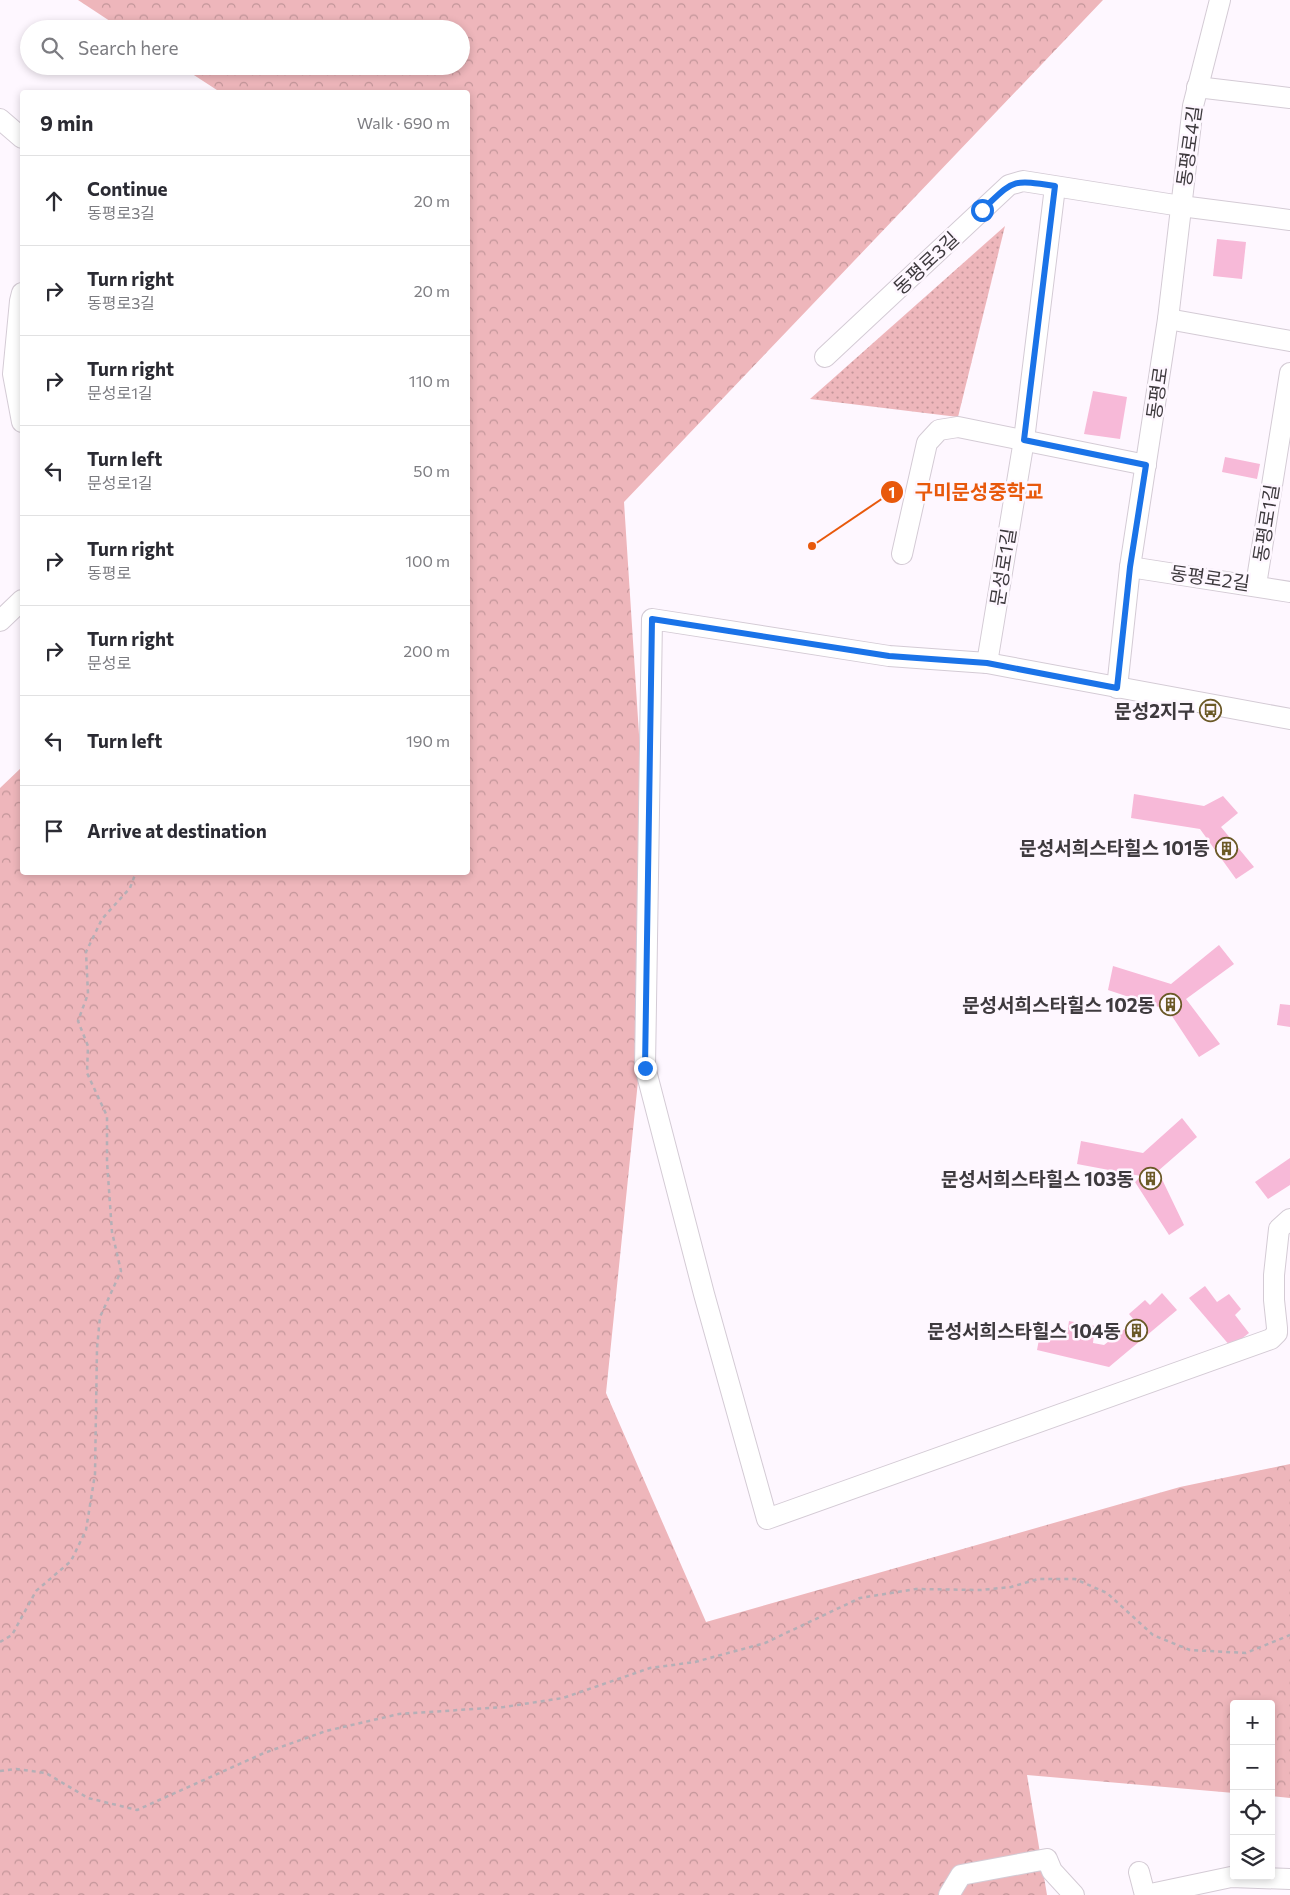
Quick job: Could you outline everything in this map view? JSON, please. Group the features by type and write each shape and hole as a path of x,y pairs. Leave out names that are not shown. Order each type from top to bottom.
{"street":[{"name":"동평로4길","path":"1181,206 1197,87 1220,0"},
{"name":"동평로4길","path":"1197,87 1290,98"},
{"path":"0,119 20,136"},
{"name":"동평로3길","path":"825,357 1008,185 1023,181 1181,206"},
{"name":"문성로1길","path":"987,663 1024,440 1055,186"},
{"path":"1181,206 1290,220"},
{"name":"동평로","path":"1117,688 1130,567 1168,319 1181,206"},
{"path":"20,301 14,374 20,410"},
{"path":"1168,319 1290,341"},
{"name":"동평로1길","path":"1256,585 1290,373"},
{"path":"902,554 927,443 939,430 958,427 1146,465"},
{"name":"동평로2길","path":"1130,567 1256,585 1290,592"},
{"path":"0,621 20,602"},
{"path":"1290,719 987,663 889,656 652,619 645,1068 704,1294 767,1519 1271,1340 1277,1328 1274,1275 1279,1229 1290,1220"},
{"path":"948,1895 960,1875 1047,1859 1052,1871 1074,1895"},
{"path":"1139,1872 1145,1895 1231,1877 1290,1879"}],"path":[{"path":"0,1642 12,1635 36,1591 70,1561 86,1530 95,1474 97,1348 100,1317 121,1271 112,1232 107,1162 107,1116 87,1073 88,1046 78,1021 88,994 86,952 102,919 130,888 135,875"},
{"path":"0,1771 16,1769 46,1774 88,1798 138,1810 264,1753 326,1731 399,1714 494,1708 563,1698 650,1668 695,1662 765,1643 860,1598 916,1590 980,1590 1011,1587 1038,1578 1075,1579 1108,1593 1153,1635 1190,1650 1246,1653 1290,1635"}],"green space":[{"path":"78,0 1103,0 624,502 642,781 642,1042 606,1393 706,1622 1180,1487 1290,1464 1290,1798 1275,1796 1275,1700 1230,1700 1230,1793 1027,1775 1047,1895 0,1895 0,788 20,769 20,875 470,875 470,90 217,90 194,75 470,75 470,20 108,20"},
{"path":"1005,226 958,417 810,399"}],"building":[{"path":"1217,239 1246,242 1242,279 1213,276"},
{"path":"1093,391 1127,397 1120,439 1084,434"},
{"path":"1225,457 1260,464 1257,479 1222,472"},
{"name":"문성서희스타힐스 101동","path":"1134,794 1204,806 1223,796 1238,813 1221,827 1254,867 1236,879 1200,829 1131,818"},
{"name":"문성서희스타힐스 102동","path":"1219,945 1234,964 1186,999 1220,1044 1199,1057 1168,1010 1108,990 1113,966 1171,984"},
{"path":"1280,1004 1290,1005 1290,1027 1277,1025"},
{"name":"문성서희스타힐스 103동","path":"1182,1118 1197,1137 1158,1171 1184,1225 1169,1235 1135,1182 1141,1176 1077,1164 1081,1141 1143,1153"},
{"path":"1290,1158 1290,1185 1268,1199 1255,1182"},
{"path":"1205,1286 1217,1302 1229,1294 1241,1309 1235,1315 1249,1333 1231,1347 1189,1298"},
{"name":"문성서희스타힐스 104동","path":"1162,1293 1177,1310 1109,1367 1037,1350 1041,1329 1067,1334 1069,1321 1095,1326 1093,1343 1104,1345 1135,1321 1129,1314 1145,1300 1150,1305"}],"place":[{"name":"구미문성중학교","path":"812,546"},
{"name":"문성2지구","path":"1211,711"},
{"name":"문성서희스타힐스 101동","path":"1226,848"},
{"name":"문성서희스타힐스 102동","path":"1171,1005"},
{"name":"문성서희스타힐스 103동","path":"1150,1179"},
{"name":"문성서희스타힐스 104동","path":"1137,1331"}],"route":[{"path":"645,1068 652,619 889,656 987,663 1117,688 1130,567 1146,465 1024,440 1055,186 1023,181 1008,185 982,210"}]}
